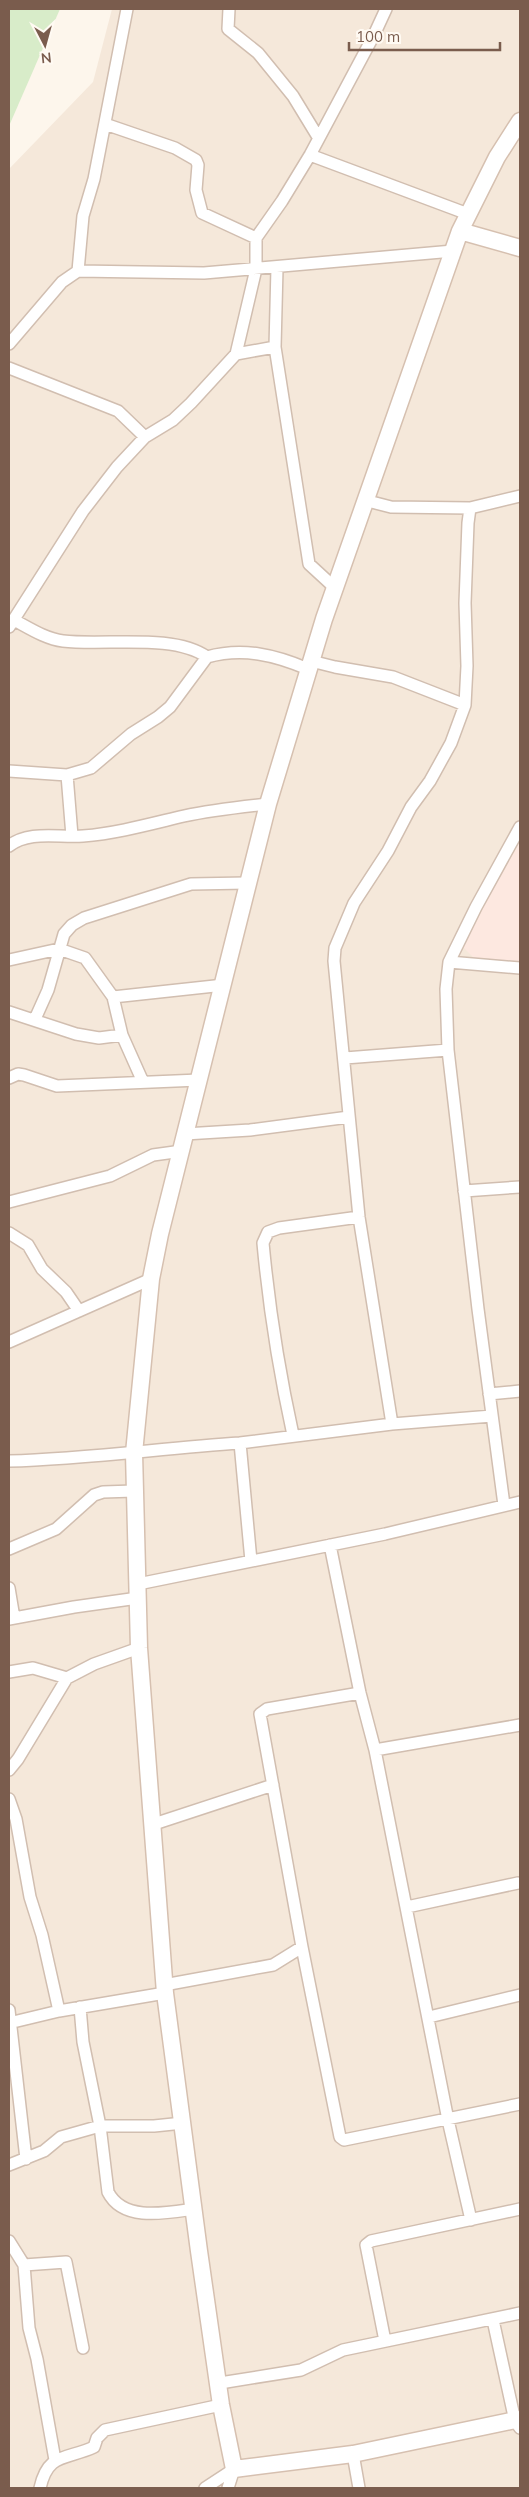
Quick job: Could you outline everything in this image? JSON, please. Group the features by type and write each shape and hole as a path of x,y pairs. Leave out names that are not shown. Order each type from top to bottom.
{"street":[{"path":"78,271 83,216 105,124 127,9"},
{"path":"229,9 228,29 258,53 292,96 318,137"},
{"path":"386,9 310,155 282,201 256,238 256,269 236,354 179,415 145,437 117,467 83,511 11,624 61,641 95,644 163,643 192,648 207,657 241,652 260,654 309,665 335,667 393,677 465,705"},
{"path":"228,2488 234,2469 222,2406 164,1989 139,1648 134,1453 151,1279 185,1134 224,985 247,883 309,665 364,500 460,231 497,157 520,121"},
{"path":"105,124 175,148 196,160 198,165 196,190 202,213 256,238"},
{"path":"310,155 468,214"},
{"path":"460,231 520,248"},
{"path":"9,344 62,282 78,271 195,273 277,268 453,251"},
{"path":"277,268 275,347 309,564 334,588"},
{"path":"236,354 275,347"},
{"path":"9,368 118,411 145,437"},
{"path":"364,500 391,507 470,508 520,496"},
{"path":"392,1424 360,1217 334,961 335,948 354,903 388,851 411,807 430,782 451,743 465,705 467,666 465,602 470,508"},
{"path":"9,770 67,775 91,768 131,734 158,717 184,689 207,657"},
{"path":"67,775 72,836"},
{"path":"9,846 25,838 117,832 224,809 268,804"},
{"path":"504,1505 448,1050 446,989 449,962 476,907 520,826"},
{"path":"36,1019 48,990 64,934 72,925 84,918 191,884 247,883"},
{"path":"9,960 59,950 85,958 113,997 122,1035 143,1082"},
{"path":"449,962 520,968"},
{"path":"113,997 224,985"},
{"path":"9,1012 36,1019 76,1034 99,1038 122,1035"},
{"path":"345,1058 448,1050"},
{"path":"9,1078 18,1074 24,1075 57,1086 93,1086 200,1080"},
{"path":"185,1134 250,1130 349,1117"},
{"path":"9,1202 110,1176 153,1155 182,1151"},
{"path":"464,1191 520,1187"},
{"path":"293,1435 270,1317 263,1243 268,1232 279,1228 360,1217"},
{"path":"9,1233 28,1245 42,1269 66,1292 79,1311"},
{"path":"9,1342 151,1279"},
{"path":"489,1394 520,1390"},
{"path":"9,1461 69,1460 167,1448 240,1443 392,1424 492,1416"},
{"path":"240,1443 251,1561"},
{"path":"9,1549 56,1529 94,1495 103,1492 134,1490"},
{"path":"9,1588 12,1619 74,1607 251,1561 431,1524 520,1502"},
{"path":"330,1544 360,1693 375,1750 448,2120 471,2220"},
{"path":"9,1770 18,1759 66,1678 94,1664 139,1648"},
{"path":"9,1672 33,1668 66,1678"},
{"path":"360,1693 262,1711 260,1718 274,1785 302,1947 342,2139 448,2120 520,2104"},
{"path":"375,1750 520,1725"},
{"path":"151,1825 274,1785"},
{"path":"9,1799 16,1818 30,1897 42,1935 60,2011"},
{"path":"407,1907 518,1883"},
{"path":"10,2022 272,1965 302,1947"},
{"path":"429,2017 520,1994"},
{"path":"80,2007 83,2042 100,2126 108,2192 112,2200 122,2207 142,2213 194,2209"},
{"path":"9,2010 26,2159"},
{"path":"9,2165 44,2151 61,2137 100,2126 154,2126 183,2123"},
{"path":"386,2341 366,2245 371,2241 520,2209"},
{"path":"9,2240 24,2265 29,2328 37,2359 55,2460"},
{"path":"24,2265 66,2262 82,2348"},
{"path":"220,2383 301,2370 342,2350 520,2313"},
{"path":"205,2488 234,2469 352,2454 518,2422 493,2320"},
{"path":"40,2488 46,2469 55,2460 94,2447 101,2433 112,2428 222,2406"},
{"path":"352,2454 359,2488"}],"shaded area":[{"path":"112,9 520,9 520,2488 9,2488 9,169 93,82"},
{"path":"520,842 520,965 485,958 475,959 462,946 489,893"}],"green space":[{"path":"9,9 60,9 9,126"}]}
